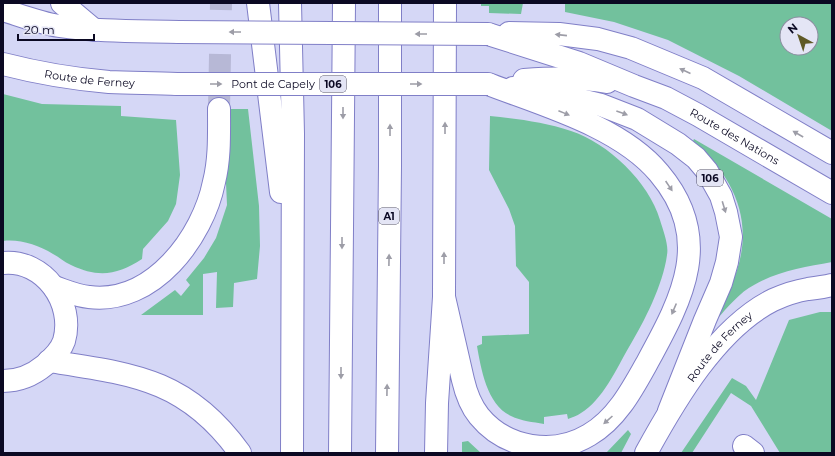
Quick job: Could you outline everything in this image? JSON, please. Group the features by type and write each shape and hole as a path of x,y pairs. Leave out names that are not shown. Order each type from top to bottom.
{"main road":[{"path":"62,3 94,30"},
{"path":"258,3 293,291"},
{"path":"290,3 293,134 292,453"},
{"path":"340,453 344,3"},
{"name":"A1","path":"387,453 390,3"},
{"path":"436,453 437,403 444,297 445,3"},
{"path":"3,10 58,25 94,30 179,32 528,33 559,34 598,40 631,48 702,78 832,154"},
{"name":"Route des Nations","path":"488,34 579,63 666,98 832,193"},
{"name":"Route de Ferney","path":"3,64 48,74 109,82 177,84"},
{"name":"Route des Nations","path":"488,84 560,78 594,80 634,86"},
{"name":"Pont de Capely","path":"177,84 488,84"},
{"path":"444,297 463,380 472,404 479,415 491,427 506,438 524,445 546,448 567,445 578,441 598,429 614,415 636,382 668,324 681,294 685,279 689,248 685,219 674,193 649,162 607,132 551,108 488,84"},
{"name":"106","path":"488,84 551,93 600,105 637,119 678,144 696,158 721,196 731,237 727,262 722,282 705,320 669,411"},
{"path":"54,287 90,298 104,298 118,295 130,292 146,284 174,261 195,232 205,213 210,198 217,168 219,146 219,109"},
{"path":"3,263 18,263 29,266 40,273 54,287 64,306 67,324 63,342 49,362 37,372 26,377 14,381 3,381"},
{"name":"Route de Ferney","path":"646,453 669,411 716,347 732,329 748,316 773,300 806,289 831,286"},
{"path":"49,362 120,373 147,381 176,393 206,413 229,437 240,453"}],"green space":[{"path":"481,3 523,3 521,14 489,13 489,6 481,6"},
{"path":"565,3 832,3 832,131 739,76 668,40 614,22 565,12"},
{"path":"3,94 42,104 121,106 121,116 176,120 180,175 176,204 168,221 143,249 142,259 125,269 108,273 90,272 71,265 35,245 16,241 3,241"},
{"path":"228,109 248,109 259,206 260,246 257,279 234,283 233,307 216,308 217,272 203,274 203,315 141,315 175,290 181,296 190,285 186,280 204,258 216,238 227,205 226,183"},
{"path":"490,116 531,121 571,131 585,137 613,154 637,178 647,192 655,206 665,238 667,251 665,267 657,291 641,326 614,374 596,401 589,408 568,419 567,414 544,417 544,424 511,416 496,404 486,386 483,375 477,346 482,344 482,336 529,334 529,282 516,266 515,226 509,209 489,170"},
{"path":"694,139 832,219 832,262 792,270 763,280 749,288 734,300 717,319 716,314 735,276 742,251 743,233 741,215 729,183 707,154 693,141"},
{"path":"820,312 832,312 832,453 780,453 751,406 731,393 692,453 681,453 732,378 746,386 756,400 789,320"},
{"path":"628,430 631,434 621,453 606,453"},
{"path":"468,441 481,453 462,453 462,442"}],"tunnel":[{"path":"219,109 221,3"}]}
